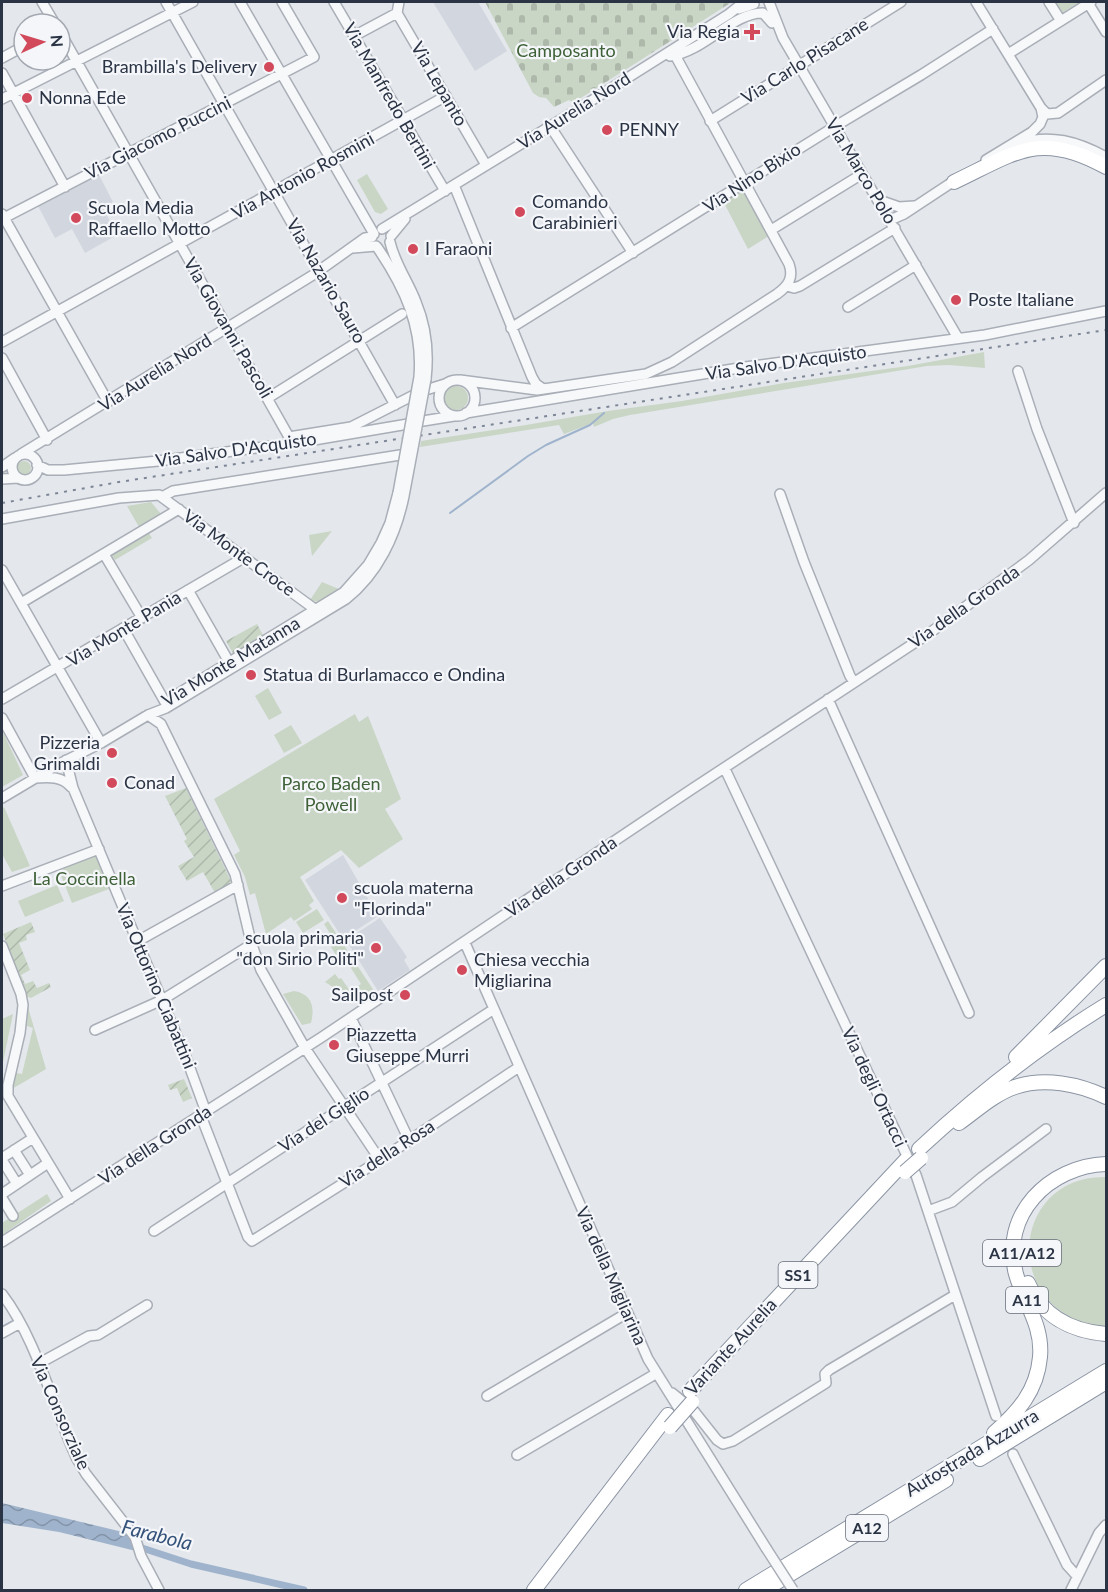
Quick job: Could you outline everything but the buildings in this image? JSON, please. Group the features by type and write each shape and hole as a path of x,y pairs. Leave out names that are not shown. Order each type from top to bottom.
{"highway":[{"path":"954,182 1012,154 1041,147 1075,151 1107,166"},
{"path":"951,1124 958,1110 1029,1046 1107,966"},
{"name":"SS1","path":"951,1124 1047,1043 1107,1005"},
{"name":"SS1","path":"951,1124 1016,1074 1107,1014"},
{"path":"951,1124 1002,1093 1029,1084 1066,1085 1107,1097"},
{"name":"Variante Aurelia","path":"534,1590 691,1396 787,1297 906,1166 951,1124"},
{"name":"A11","path":"962,1460 1018,1410 1031,1391 1037,1374 1040,1352 1039,1334 1013,1261 1016,1231 1023,1213 1037,1193 1054,1179 1078,1168 1107,1164"},
{"name":"A11/A12","path":"1107,1173 1077,1177 1062,1184 1046,1196 1029,1220 1022,1252 1024,1269 1032,1291 1050,1314 1079,1330 1107,1334"},
{"name":"Autostrada Azzurra","path":"746,1590 1107,1371"},
{"name":"Autostrada Azzurra","path":"764,1590 1104,1384"},
{"name":"Variante Aurelia","path":"544,1590 669,1421"}],"street":[{"name":"Via Nazario Sauro","path":"166,2 396,405"},
{"path":"2,99 193,2"},
{"path":"240,2 376,233 373,242 402,288 414,316 426,385 446,412 454,416"},
{"name":"Via Giacomo Puccini","path":"2,217 65,187 314,57 282,2"},
{"name":"Via Manfredo Bertini","path":"334,2 445,191"},
{"path":"354,36 398,13 399,2"},
{"name":"Via Carlo Pisacane","path":"710,121 901,2"},
{"path":"976,2 1041,108 1047,114 1055,114 1107,80"},
{"path":"1049,2 1061,21"},
{"path":"1008,54 1090,2 1107,32"},
{"path":"661,57 689,51 747,16 760,5"},
{"name":"Via Marco Polo","path":"760,5 783,38 958,338"},
{"name":"Via Aurelia Nord","path":"2,467 319,271 365,238 418,208 729,14 760,5"},
{"name":"Via Lepanto","path":"398,13 486,165"},
{"name":"Via Nino Bixio","path":"511,328 993,29"},
{"name":"Via Giovanni Pascoli","path":"72,52 289,437 351,427 396,405"},
{"path":"675,55 790,267 791,276 788,286"},
{"path":"2,73 65,187"},
{"name":"Via Antonio Rosmini","path":"2,342 446,96"},
{"path":"426,385 445,384 459,380 543,389 637,376 654,371 672,362 788,286 798,287 905,210 1005,149 1037,127 1043,117 1041,108"},
{"path":"550,126 633,253"},
{"path":"1005,149 1033,140 1061,139 1081,144 1107,157"},
{"path":"771,230 862,174"},
{"name":"Via Manfredo Bertini","path":"454,185 530,372 536,384 543,389"},
{"path":"879,200 905,210"},
{"name":"Via Aurelia Nord","path":"391,239 400,223 418,208"},
{"path":"902,239 905,210"},
{"path":"2,217 108,402"},
{"path":"316,614 344,592 368,565 388,529 401,494 426,385 427,346 422,317 395,260 388,232 376,233"},
{"path":"377,247 384,248 391,239"},
{"name":"Via Aurelia Nord","path":"353,248 377,247"},
{"path":"848,307 916,265"},
{"name":"Via Salvo D'Acquisto","path":"445,384 440,391 440,402 436,412 424,421 734,369 958,338 1107,311"},
{"path":"268,398 402,314"},
{"path":"2,358 47,440"},
{"path":"1018,371 1037,429 1074,523"},
{"path":"514,387 526,382 530,372"},
{"path":"459,380 470,385 475,398 484,408 494,409"},
{"path":"466,413 481,388 490,385"},
{"path":"396,405 412,396"},
{"name":"Via Salvo D'Acquisto","path":"36,462 48,470 64,470 187,458 408,424"},
{"name":"Via Aurelia Nord","path":"36,462 47,440"},
{"path":"2,480 18,478 26,480 33,477 37,472 36,462 29,455 19,455 11,466 18,478"},
{"path":"2,519 126,497 153,494 162,496 173,491 400,455"},
{"name":"Via Salvo D'Acquisto","path":"33,477 64,470"},
{"path":"780,494 804,562 854,682"},
{"name":"Via della Gronda","path":"2,1242 305,1048 972,603 1029,561 1107,494"},
{"name":"Via Monte Croce","path":"162,496 245,557 316,614"},
{"path":"21,603 179,509"},
{"path":"104,554 142,618"},
{"name":"Via Monte Pania","path":"2,699 245,557"},
{"path":"2,570 101,743"},
{"path":"188,590 230,662"},
{"name":"Via Monte Matanna","path":"166,705 230,662 316,614"},
{"name":"Via Monte Matanna","path":"2,798 66,760 101,743 148,715 152,710 166,705 316,614"},
{"path":"123,628 166,705 161,723"},
{"path":"828,699 969,1013"},
{"path":"148,715 161,723 235,874 252,944 261,970 305,1048 380,1160"},
{"path":"2,718 35,778 58,778 73,788"},
{"name":"Via Ottorino Ciabattini","path":"66,760 73,788 187,1060 248,1237 254,1241"},
{"name":"Via degli Ortacci","path":"725,768 916,1174 996,1416"},
{"path":"2,886 99,849"},
{"path":"138,942 238,885"},
{"name":"Via della Migliarina","path":"465,942 648,1359 793,1590"},
{"path":"95,1030 162,1000 252,944"},
{"path":"2,946 21,994 23,1005 8,1094 69,1199"},
{"name":"Via del Giglio","path":"154,1231 494,1009"},
{"path":"351,1017 409,1140"},
{"name":"Via della Rosa","path":"254,1241 519,1067"},
{"path":"928,1210 952,1202 1046,1129"},
{"path":"17,1184 2,1159 33,1138"},
{"path":"14,1150 30,1175"},
{"path":"13,1216 2,1196 48,1163"},
{"name":"Via Consorziale","path":"2,1293 20,1323 77,1459 137,1542 140,1553 159,1590"},
{"path":"668,1389 694,1411 717,1440 723,1444 733,1442 826,1383 826,1372 955,1295"},
{"path":"38,1364 89,1336 98,1335 147,1305"},
{"path":"487,1396 627,1313"},
{"path":"2,1333 20,1323"},
{"path":"517,1455 657,1373"},
{"path":"1013,1454 1067,1565 1077,1576"},
{"path":"1071,1590 1099,1533 1107,1525"}],"shaded area":[{"path":"433,2 478,2 507,51 475,71"},
{"name":"Scuola Media Raffaello Motto","path":"98,173 113,202 103,208 117,235 85,253 72,229 55,238 38,206"},
{"name":"scuola materna \"Florinda\"","path":"343,855 378,916 343,939 305,880"},
{"name":"scuola primaria \"don Sirio Politi\"","path":"380,918 407,957 404,960 410,970 378,991 346,940"}],"green space":[{"name":"Camposanto","path":"485,2 732,2 573,103 569,100 554,107 546,98 533,93"},
{"path":"1053,2 1080,2 1060,14"},
{"path":"367,174 388,209 381,214 375,212 357,180"},
{"path":"743,188 769,236 748,249 723,201"},
{"path":"984,352 985,368 927,366 630,415 594,427 593,423 564,434 559,425 420,447 421,441 784,383 908,366"},
{"path":"456,386 464,390 468,398 464,406 456,410 448,406 444,398 448,390"},
{"path":"21,461 27,461 31,468 27,475 21,475 17,471 17,465"},
{"path":"151,502 161,514 139,527 127,506"},
{"path":"332,531 312,556 309,535"},
{"path":"148,532 152,538 115,560 111,554"},
{"path":"322,582 339,589 321,601 310,600"},
{"path":"257,624 264,637 234,655 226,641"},
{"path":"268,688 282,713 269,720 255,696"},
{"name":"Parco Baden Powell","path":"355,714 359,722 368,716 401,799 385,809 403,839 359,868 341,850 300,877 314,901 309,905 312,909 294,921 291,917 266,934 255,893 250,895 245,877 234,855 240,851 214,799"},
{"path":"291,725 302,743 284,753 274,735"},
{"path":"2,730 23,775 2,787"},
{"path":"186,788 231,881 215,893 203,872 187,881 178,866 194,857 184,841 187,839 165,796"},
{"path":"4,807 30,866 12,872 2,854 2,809"},
{"name":"La Coccinella","path":"96,855 109,889 72,903 59,870"},
{"path":"57,885 64,901 25,917 18,901"},
{"path":"317,909 324,920 303,933 296,922"},
{"path":"328,921 376,994 370,996 357,994 354,989 361,984 344,957 339,960 331,947 336,943 324,924"},
{"path":"31,922 35,932 26,935 27,940 19,943 30,970 21,975 25,984 33,981 37,988 49,983 51,987 31,998 26,996 3,934"},
{"path":"335,974 339,979 341,978 353,995 325,982"},
{"path":"294,991 305,995 311,1002 313,1012 311,1023 302,1025 283,994"},
{"path":"28,1007 46,1069 12,1089 16,1073 22,1074 33,1028 27,1026"},
{"path":"13,1014 2,1067 2,1019"},
{"path":"184,1079 192,1098 183,1102 177,1088 170,1090 168,1085"},
{"path":"1106,1177 1106,1327 1084,1324 1057,1308 1039,1287 1030,1263 1030,1238 1038,1214 1053,1195 1076,1181"},
{"path":"47,1194 51,1201 2,1235 2,1223"}],"water":[{"path":"2,1503 127,1533 132,1538 136,1551 59,1532 2,1523"}],"waterway":[{"path":"450,513 528,456 590,425 604,413"},
{"path":"2,1327 13,1321"},
{"name":"Farabola","path":"136,1546 191,1564 304,1590"}],"railway":[{"path":"2,503 119,482 1106,330"}],"place":[{"name":"Via Regia","path":"752,32"},
{"name":"Brambilla's Delivery","path":"269,67"},
{"name":"Nonna Ede","path":"27,98"},
{"name":"PENNY","path":"607,130"},
{"name":"Comando Carabinieri","path":"520,212"},
{"name":"Scuola Media Raffaello Motto","path":"76,218"},
{"name":"I Faraoni","path":"413,249"},
{"name":"Poste Italiane","path":"956,300"},
{"name":"Statua di Burlamacco e Ondina","path":"251,675"},
{"name":"Pizzeria Grimaldi","path":"112,753"},
{"name":"Conad","path":"112,783"},
{"name":"scuola materna \"Florinda\"","path":"342,898"},
{"name":"scuola primaria \"don Sirio Politi\"","path":"376,948"},
{"name":"Chiesa vecchia Migliarina","path":"462,970"},
{"name":"Sailpost","path":"405,995"},
{"name":"Piazzetta Giuseppe Murri","path":"334,1045"}]}
